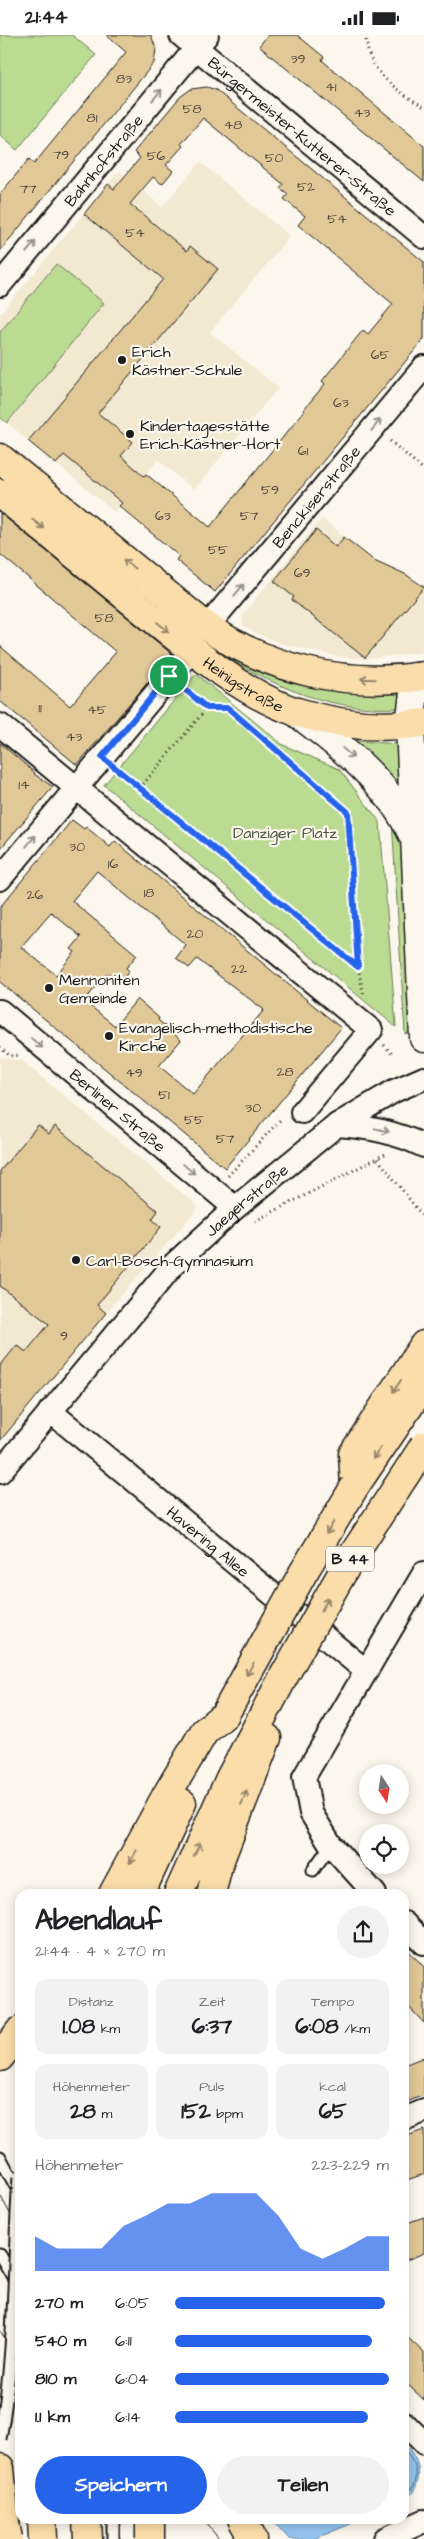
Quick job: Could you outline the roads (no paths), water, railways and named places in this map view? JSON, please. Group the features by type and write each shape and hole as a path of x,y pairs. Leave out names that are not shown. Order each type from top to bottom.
{"main road":[{"name":"Heinigstraße","path":"0,458 230,644 250,654 281,665 313,673 376,679 420,676"},
{"name":"Heinigstraße","path":"0,493 192,650 251,689 296,712 353,725 419,717"},
{"path":"355,1486 353,1454 424,1345"},
{"name":"B 44","path":"142,1889 225,1714 303,1573 355,1486 424,1384"},
{"name":"B 44","path":"180,1889 230,1777 284,1677 349,1561 424,1446"},
{"path":"212,1889 221,1857 264,1749 284,1677"},
{"name":"B 44","path":"116,1889 166,1796 204,1732 225,1714"},
{"path":"0,2057 15,2038"},
{"path":"0,2469 10,2539 0,2536"},
{"path":"42,2524 43,2539"},
{"path":"87,2524 88,2539"},
{"path":"150,2524 150,2539"},
{"path":"245,2524 253,2539"}],"street":[{"name":"Bürgermeister-Kutterer-Straße","path":"195,39 424,237"},
{"name":"Bahnhofstraße","path":"0,285 195,39"},
{"name":"Benckiserstraße","path":"208,627 424,367"},
{"path":"0,879 192,650"},
{"path":"420,676 416,840 424,1037"},
{"path":"296,712 335,742 384,788 398,806 416,840"},
{"path":"0,725 371,1030 302,1112"},
{"name":"Berliner Straße","path":"0,1011 235,1208"},
{"name":"Jaegerstraße","path":"0,1472 157,1282 235,1208 337,1125 394,1091 424,1078"},
{"path":"337,1125 372,1128 403,1135 424,1147"},
{"name":"Havering Allee","path":"50,1411 366,1671"},
{"path":"364,1889 331,1845 312,1813 304,1777 424,1573"},
{"path":"409,1928 424,1943"},
{"path":"409,2117 424,2111"},
{"path":"409,2428 424,2443"},
{"path":"384,2539 424,2521"}],"lane":[{"path":"313,1870 331,1845"},
{"path":"0,2157 15,2192"},
{"path":"0,2255 15,2280"},
{"path":"0,2439 6,2404 15,2268"},
{"path":"113,2524 113,2539"},
{"path":"251,2524 262,2539"}],"water":[{"path":"409,2450 415,2458 419,2473 418,2481 409,2497"},
{"path":"276,2524 351,2524 314,2539 289,2539"}],"tram line":[{"path":"0,2195 15,2223"},
{"path":"0,2330 15,2357"},
{"path":"148,2524 161,2539"},
{"path":"207,2524 219,2539"}],"place":[{"name":"Erich Kästner-Schule","path":"122,360"},
{"name":"Kindertagesstätte Erich-Kästner-Hort","path":"130,434"},
{"name":"Mennoniten Gemeinde","path":"49,988"},
{"name":"Evangelisch-methodistische Kirche","path":"109,1036"},
{"name":"Carl-Bosch-Gymnasium","path":"76,1260"}],"park label":[{"name":"Danziger Platz","path":"285,832"}]}
